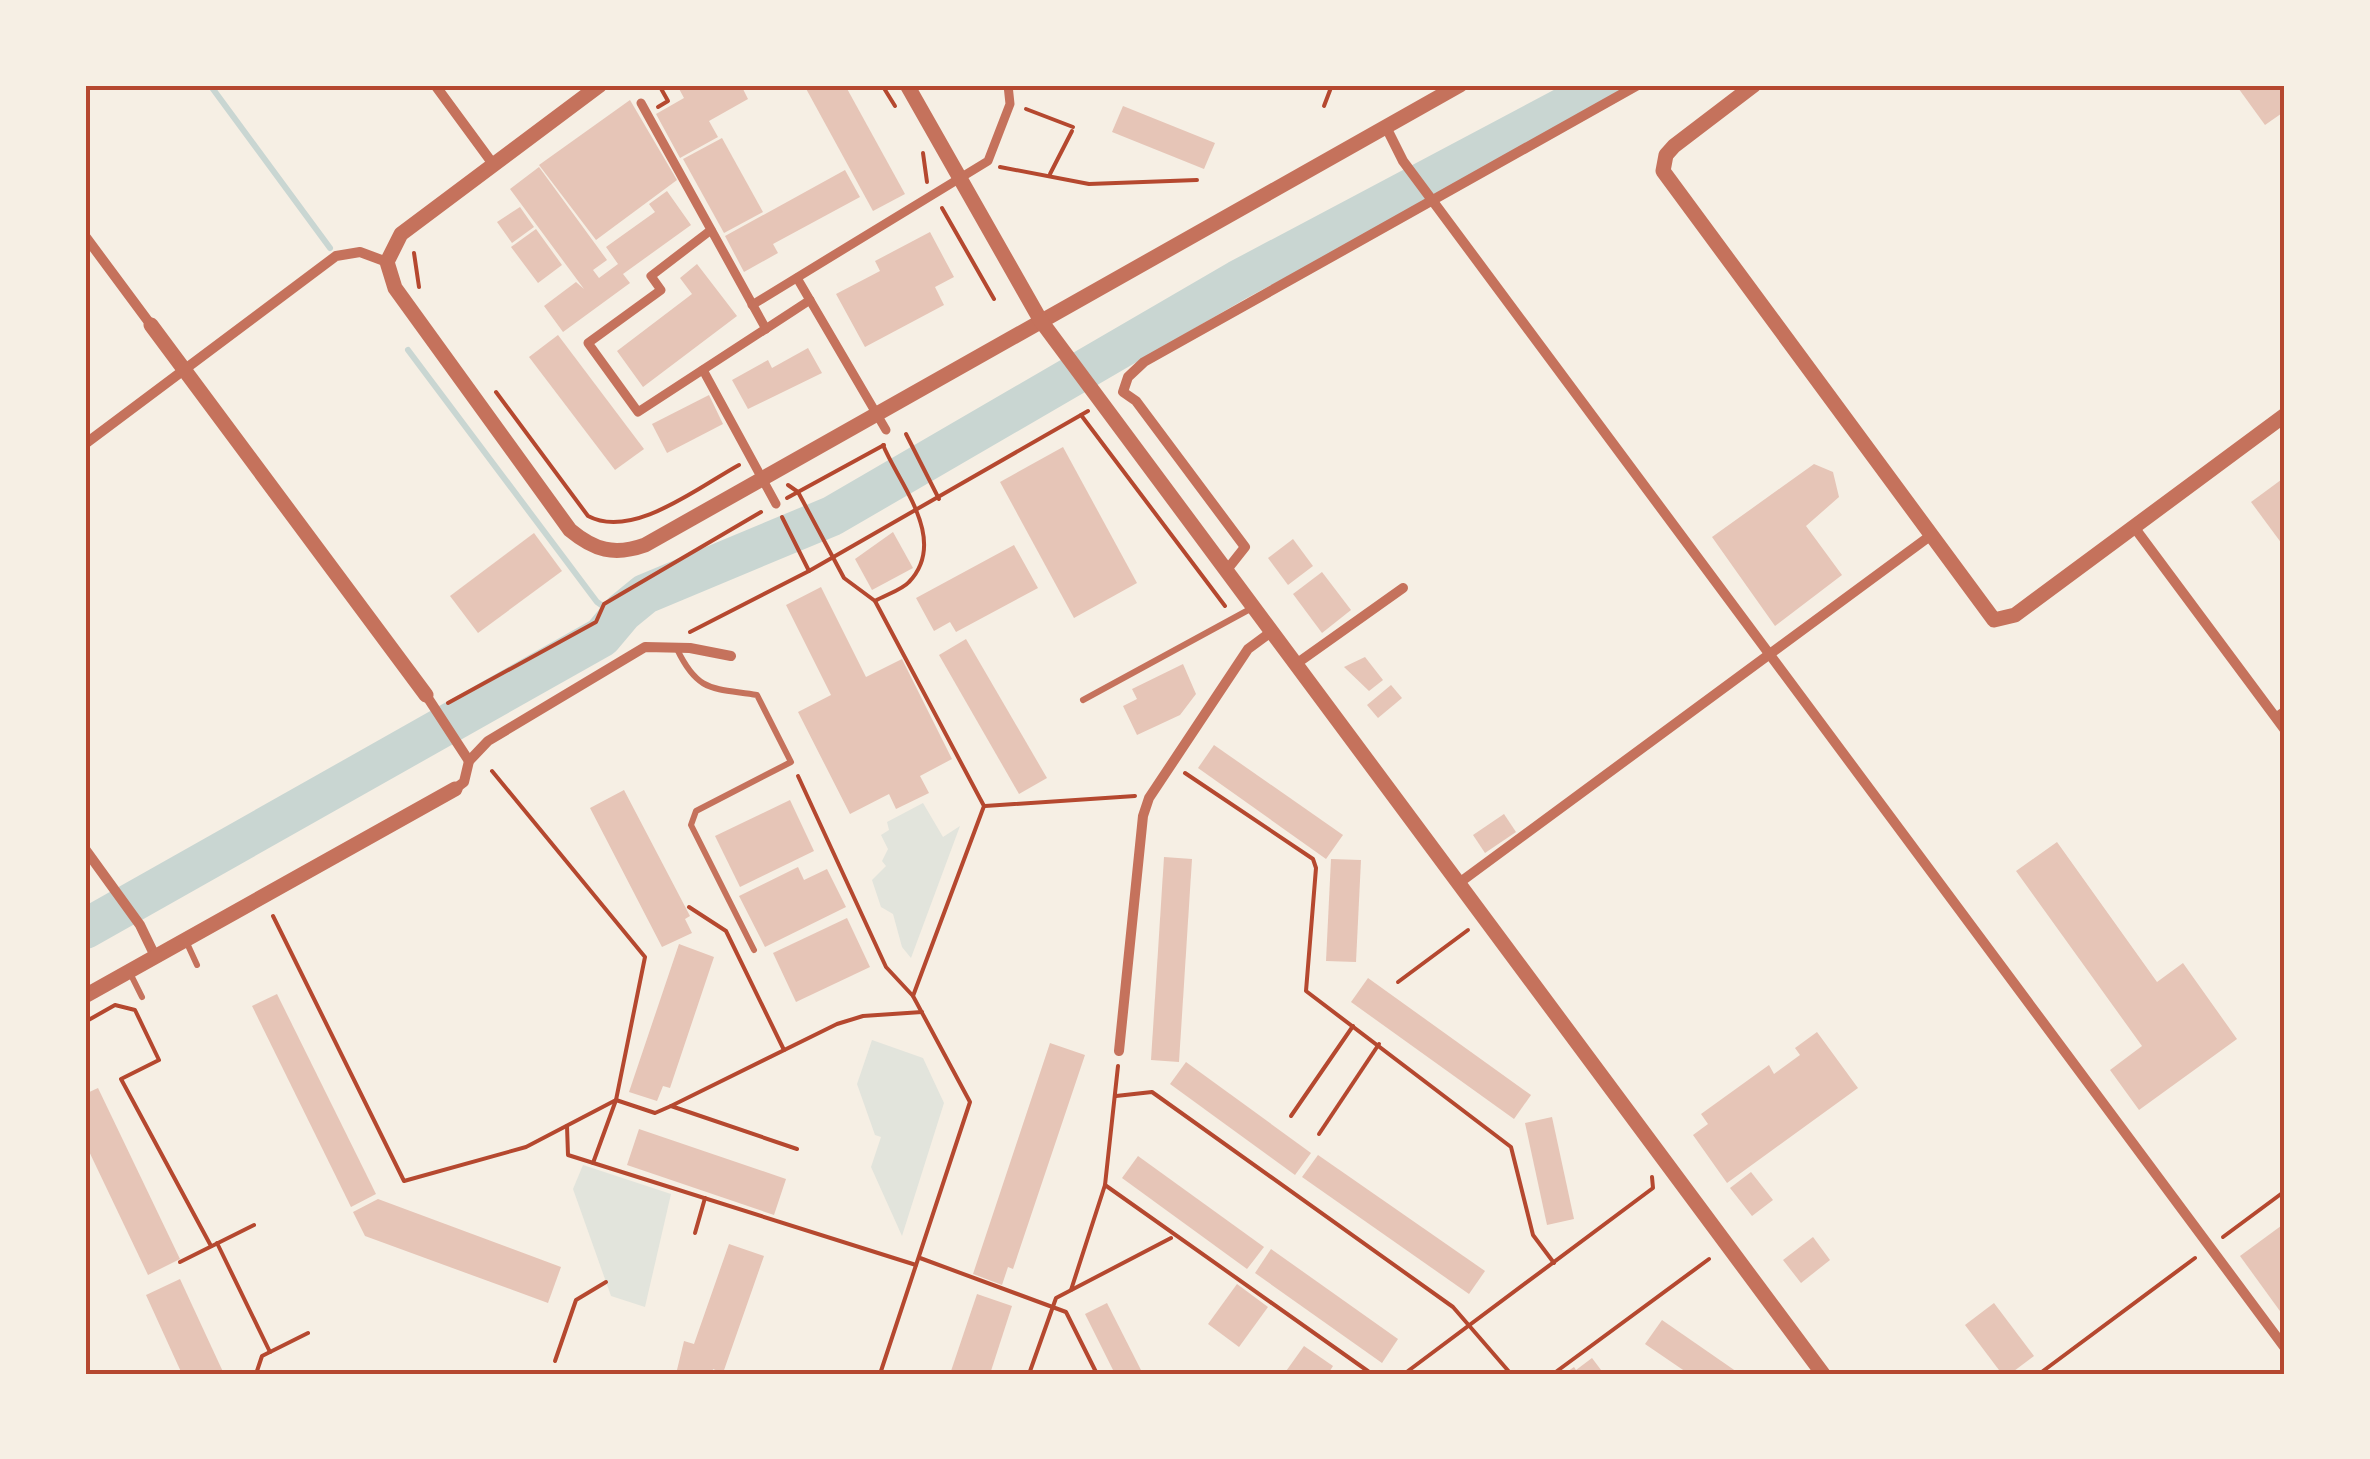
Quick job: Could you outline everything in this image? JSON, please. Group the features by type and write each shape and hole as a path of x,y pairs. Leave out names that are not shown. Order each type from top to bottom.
{"street":[{"path":"435,85 493,164"},
{"path":"600,85 401,234 387,262 395,288 579,538 612,552 629,550 696,515 1460,85"},
{"path":"907,85 1041,322 1823,1374"},
{"path":"1226,571 1244,548 1136,401 1123,392 1128,377 1144,362 1638,85"},
{"path":"1754,85 1666,154 1663,172 1994,620 2004,620 2285,415"},
{"path":"752,305 988,161 1010,102 1011,86"},
{"path":"641,104 766,329"},
{"path":"1386,127 1403,162 2285,1348"},
{"path":"711,230 651,276 660,290 588,343 638,412 810,300"},
{"path":"85,236 438,709 470,761"},
{"path":"85,444 336,256 360,252 387,262"},
{"path":"797,278 886,430"},
{"path":"703,370 776,504"},
{"path":"2134,526 2280,713 2285,730"},
{"path":"1459,883 1930,536"},
{"path":"1296,664 1403,588"},
{"path":"1119,1051 1149,798 1248,649 1271,632"},
{"path":"85,996 455,789 464,782 470,761 504,730 618,660 644,647 670,646 731,656"},
{"path":"85,849 140,925 155,956"}],"lane":[{"path":"1083,700 1253,608"},
{"path":"670,646 690,678 703,686 757,696 791,762 696,811 691,825 754,950"},
{"path":"185,940 197,965"},
{"path":"129,971 142,997"}],"path":[{"path":"882,85 903,118"},
{"path":"1324,106 1332,85"},
{"path":"1010,102 1072,129 1050,174"},
{"path":"916,142 923,154 924,178 994,300"},
{"path":"988,161 1017,172 1050,174 1089,184 1197,180"},
{"path":"414,250 414,277 427,300"},
{"path":"496,392 588,516 599,522 649,513 750,458"},
{"path":"670,646 1123,392"},
{"path":"1081,415 1234,618"},
{"path":"438,709 596,622 604,604 906,434 938,499"},
{"path":"875,601 910,582 923,552 923,523 883,446"},
{"path":"782,481 798,492 830,559 844,578 875,601 984,806 913,996"},
{"path":"776,504 809,571"},
{"path":"791,762 886,966 913,996 970,1102 880,1374"},
{"path":"1178,768 1313,859 1316,868 1306,991 1511,1146 1533,1235 1554,1262"},
{"path":"492,772 644,956 616,1100 593,1163"},
{"path":"984,806 1140,796"},
{"path":"689,907 726,931 784,1050"},
{"path":"273,916 404,1181 486,1162 616,1100 655,1113 863,1016 922,1012"},
{"path":"1398,982 1468,930"},
{"path":"85,1022 115,1005 135,1010 159,1060 121,1078 270,1352"},
{"path":"1291,1116 1354,1026"},
{"path":"1319,1134 1379,1044"},
{"path":"1070,1290 1105,1185 1119,1051"},
{"path":"1114,1096 1152,1092 1471,1324 1512,1374"},
{"path":"671,1106 797,1149"},
{"path":"567,1126 568,1155 916,1265"},
{"path":"1404,1374 1653,1188 1652,1178 1641,1162"},
{"path":"1105,1185 1173,1237 1372,1374"},
{"path":"2039,1374 2285,1192"},
{"path":"695,1233 705,1198"},
{"path":"180,1262 254,1224"},
{"path":"1030,1374 1056,1298 1173,1237"},
{"path":"918,1258 1066,1312 1096,1374"},
{"path":"1554,1374 1709,1259"},
{"path":"555,1361 576,1300 606,1282"},
{"path":"256,1374 262,1356 308,1333"}],"shaded area":[{"path":"923,803 943,837 960,826 911,958 902,947 893,914 881,907 872,880 886,866 882,861 888,849 881,835 889,830 887,822"},
{"path":"872,1040 923,1058 944,1103 902,1236 871,1167 881,1137 875,1135 857,1084"},
{"path":"583,1165 671,1194 645,1307 611,1296 573,1189"}],"building":[{"path":"677,85 741,85 748,99 709,121 718,137 680,158 656,114 684,98"},
{"path":"804,85 845,85 905,194 873,211"},
{"path":"2236,85 2285,85 2285,111 2265,125"},
{"path":"630,100 677,180 596,240 539,165"},
{"path":"1123,106 1215,143 1204,169 1112,132"},
{"path":"722,138 763,212 724,233 683,159"},
{"path":"539,167 607,260 593,270 599,278 618,264 606,247 655,212 649,204 667,191 691,225 623,274 630,283 563,332 544,306 576,282 584,289 510,189"},
{"path":"845,170 860,197 773,244 778,253 744,272 725,236"},
{"path":"520,207 534,227 512,243 497,222"},
{"path":"536,229 562,265 538,283 511,247"},
{"path":"930,232 954,277 935,287 944,305 865,347 836,294 880,271 875,261"},
{"path":"697,264 737,316 643,387 617,351 692,294 680,278"},
{"path":"558,335 644,449 615,470 529,357"},
{"path":"808,348 822,373 748,409 732,380 768,360 772,368"},
{"path":"709,395 723,424 667,453 652,424"},
{"path":"1063,447 1137,583 1074,618 1000,482"},
{"path":"1814,464 1833,472 1839,497 1806,526 1842,575 1775,626 1712,537"},
{"path":"2285,477 2285,548 2251,502"},
{"path":"893,532 913,568 872,590 855,559"},
{"path":"534,533 562,571 478,633 450,596"},
{"path":"1293,539 1313,566 1288,585 1268,558"},
{"path":"1014,545 1038,588 956,632 950,622 934,631 916,598"},
{"path":"1322,572 1351,610 1322,633 1293,594"},
{"path":"821,587 866,677 902,659 952,759 920,776 929,793 896,809 889,794 850,814 798,712 831,695 786,605"},
{"path":"966,639 1047,778 1019,794 939,655"},
{"path":"1365,657 1383,680 1369,691 1344,667"},
{"path":"1183,664 1196,694 1180,715 1137,735 1123,706 1137,699 1132,689"},
{"path":"1391,685 1402,698 1378,718 1367,705"},
{"path":"1214,745 1343,835 1326,859 1198,768"},
{"path":"624,790 690,916 685,919 692,933 662,947 590,808"},
{"path":"790,800 814,851 740,887 715,836"},
{"path":"1504,814 1516,832 1485,853 1473,835"},
{"path":"2057,842 2157,982 2183,963 2237,1039 2139,1110 2110,1070 2142,1046 2016,871"},
{"path":"1164,857 1192,859 1179,1062 1151,1060"},
{"path":"1331,859 1361,860 1356,962 1326,961"},
{"path":"798,867 804,880 827,869 846,907 765,947 739,896"},
{"path":"847,918 870,967 796,1002 773,953"},
{"path":"679,944 714,957 670,1088 663,1086 657,1101 629,1092"},
{"path":"1368,978 1531,1095 1514,1119 1351,1002"},
{"path":"277,994 376,1194 351,1207 252,1006"},
{"path":"1817,1032 1858,1088 1727,1183 1693,1135 1708,1124 1701,1114 1769,1065 1774,1074 1800,1055 1795,1048"},
{"path":"1050,1043 1085,1055 1013,1269 1008,1267 1002,1285 973,1274"},
{"path":"1186,1062 1311,1153 1295,1175 1170,1084"},
{"path":"98,1088 180,1259 148,1275 85,1143 85,1094"},
{"path":"1552,1117 1574,1219 1547,1225 1525,1123"},
{"path":"639,1129 786,1179 774,1215 627,1165"},
{"path":"1318,1155 1485,1271 1469,1294 1302,1177"},
{"path":"1138,1156 1264,1247 1247,1269 1122,1178"},
{"path":"1751,1172 1773,1200 1752,1216 1730,1188"},
{"path":"378,1199 561,1267 548,1303 365,1236 353,1212"},
{"path":"2285,1223 2285,1318 2240,1256"},
{"path":"1813,1237 1830,1260 1801,1283 1783,1260"},
{"path":"729,1244 764,1256 723,1373 713,1369 712,1374 676,1374 684,1341 694,1344"},
{"path":"1271,1249 1398,1339 1382,1363 1255,1273"},
{"path":"180,1279 224,1374 182,1374 146,1295"},
{"path":"1237,1284 1268,1307 1239,1347 1208,1324"},
{"path":"977,1294 1012,1306 990,1374 950,1374"},
{"path":"1107,1303 1143,1374 1115,1374 1085,1314"},
{"path":"1994,1303 2034,1356 2010,1374 2002,1374 1965,1325"},
{"path":"1662,1320 1740,1374 1689,1374 1645,1344"},
{"path":"1304,1346 1333,1366 1328,1374 1284,1374"},
{"path":"1592,1358 1604,1374 1564,1374 1574,1367 1576,1370"}],"waterway":[{"path":"210,85 330,248"},
{"path":"85,929 602,637 645,594 832,516 1238,280 1606,85"},
{"path":"408,350 597,602 619,617"}]}
